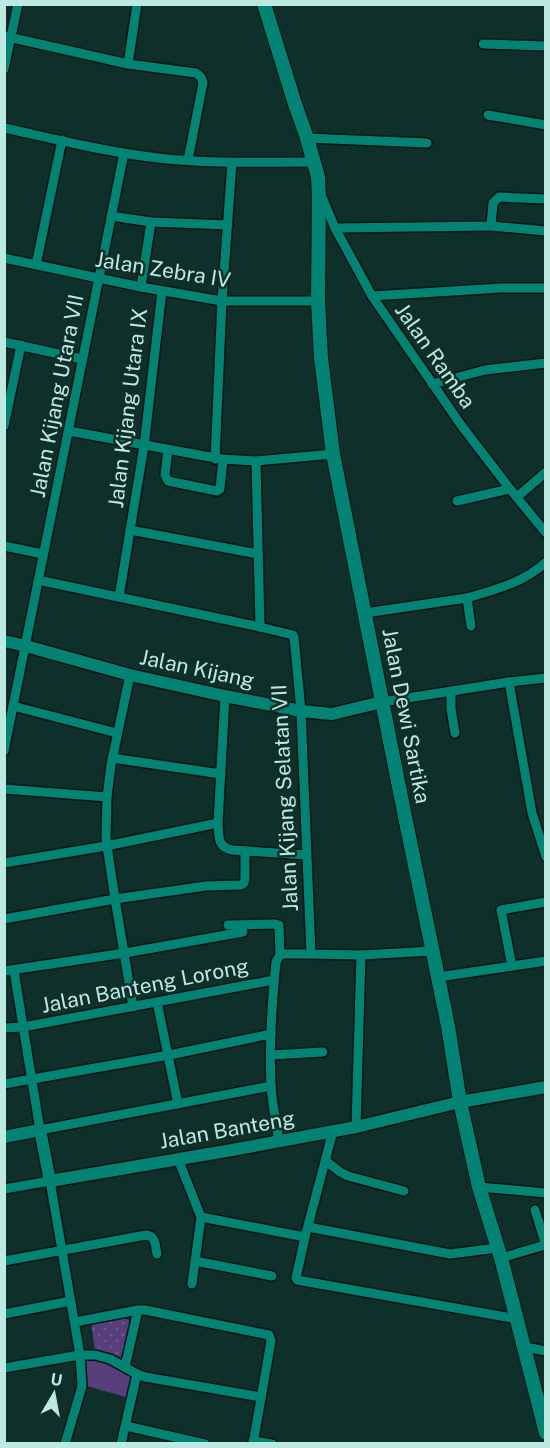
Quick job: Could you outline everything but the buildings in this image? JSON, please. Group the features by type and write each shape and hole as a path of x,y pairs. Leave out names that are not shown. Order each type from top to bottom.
{"main road":[{"name":"Jalan Dewi Sartika","path":"264,4 307,138 319,186 318,301 321,368 333,454 448,1026 460,1102 479,1187 518,1319 546,1433"}],"street":[{"path":"4,69 8,37 18,4"},
{"path":"128,64 137,4"},
{"path":"8,37 128,64 196,73 201,77 203,83 188,160"},
{"path":"483,44 546,46"},
{"path":"488,115 546,124"},
{"path":"4,128 159,158 232,162 314,162"},
{"path":"307,138 427,143"},
{"path":"36,265 62,140"},
{"name":"Jalan Kijang Utara VII","path":"6,733 26,646 124,153"},
{"path":"168,450 165,475 168,481 217,491 220,489 222,301 232,162"},
{"name":"Jalan Ramba","path":"319,186 336,228 372,296 461,425 546,533"},
{"path":"491,226 493,203 499,197 546,199"},
{"path":"111,216 151,222 228,225"},
{"path":"141,287 151,222"},
{"path":"336,228 491,226 546,231"},
{"name":"Jalan Zebra IV","path":"4,258 98,279 222,301 318,301"},
{"path":"372,296 501,288 546,288"},
{"name":"Jalan Kijang Utara IX","path":"119,597 144,446 162,291"},
{"path":"4,342 82,359"},
{"path":"4,426 21,345"},
{"path":"432,384 485,370 546,363"},
{"path":"69,430 219,459 256,461 333,454"},
{"path":"256,461 260,627"},
{"path":"517,497 546,472"},
{"path":"457,501 510,489"},
{"name":"Jalan Kijang Utara IX","path":"130,530 258,554"},
{"path":"4,546 43,554"},
{"path":"365,613 467,598 497,590 524,577 546,562"},
{"name":"Jalan Kijang Selatan VII","path":"38,580 286,632 294,637 301,711 311,954"},
{"path":"467,598 471,626"},
{"name":"Jalan Kijang","path":"4,641 130,675 301,711 332,714 382,702"},
{"path":"130,675 112,758 107,797 106,846 133,1007"},
{"path":"382,702 546,678"},
{"path":"509,682 532,813 546,857"},
{"path":"451,691 455,733"},
{"path":"225,696 219,842 228,849 306,855"},
{"path":"13,706 117,732"},
{"path":"4,751 6,733"},
{"path":"112,758 221,774"},
{"path":"4,789 107,797"},
{"path":"4,863 106,846 218,823"},
{"path":"4,919 115,899 206,886 241,885 244,881 245,850"},
{"path":"512,966 501,910 546,902"},
{"name":"Jalan Banteng Lorong","path":"228,925 279,925 280,955 277,959 274,980 271,1034 271,1086 279,1141"},
{"name":"Jalan Banteng Lorong","path":"40,1130 23,1027 9,971 125,954 243,932"},
{"path":"280,955 361,955 432,951"},
{"path":"356,1127 361,955"},
{"path":"438,977 546,961"},
{"name":"Jalan Banteng Lorong","path":"4,1028 23,1027 274,980"},
{"path":"157,1002 178,1104"},
{"path":"4,1084 169,1055 271,1034"},
{"path":"271,1055 324,1052"},
{"name":"Jalan Banteng","path":"4,1137 271,1086"},
{"name":"Jalan Banteng","path":"50,1181 356,1127 460,1102 546,1087"},
{"path":"40,1130 81,1355 82,1386 65,1443"},
{"path":"333,1131 305,1237 297,1280 518,1319"},
{"path":"178,1159 201,1217 192,1284"},
{"path":"326,1161 348,1176 404,1191"},
{"path":"4,1189 50,1181"},
{"path":"479,1187 546,1193"},
{"path":"308,1227 450,1254 499,1253 545,1246 536,1210"},
{"path":"201,1217 305,1237"},
{"path":"4,1260 146,1235 154,1238 158,1254"},
{"path":"195,1261 272,1275"},
{"path":"4,1314 71,1301"},
{"path":"124,1367 138,1310"},
{"path":"75,1322 145,1310 270,1336 272,1341 253,1442 272,1443"},
{"path":"525,1347 546,1352"},
{"path":"4,1368 81,1355 98,1355 137,1374 261,1397"},
{"path":"122,1443 137,1374"},
{"path":"126,1426 205,1443"}],"shaded area":[{"path":"117,1317 130,1320 121,1357 95,1350 91,1322"},
{"path":"85,1358 93,1358 129,1375 133,1385 129,1398 87,1386"}]}
